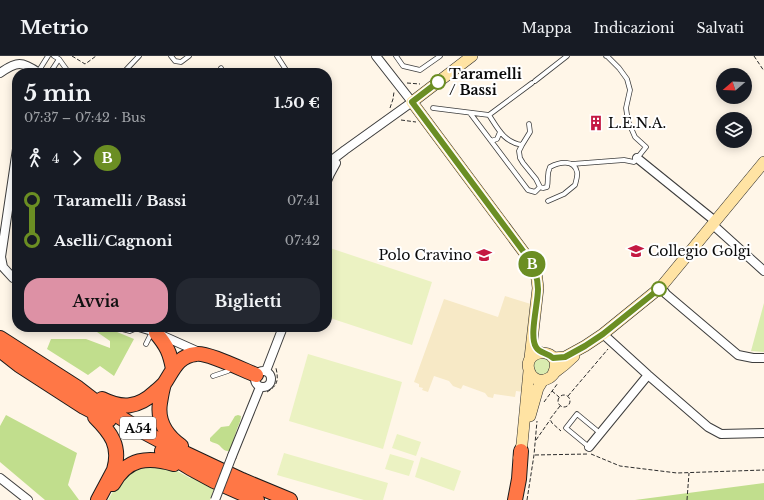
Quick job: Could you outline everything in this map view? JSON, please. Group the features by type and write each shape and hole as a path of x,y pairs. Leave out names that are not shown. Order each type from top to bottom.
{"highway":[{"path":"154,332 164,342 170,355 172,369"},
{"name":"A54","path":"0,338 78,388 100,405 144,432 203,462 289,499"},
{"name":"A54","path":"0,350 19,365 84,407 214,481 257,500"},
{"path":"203,462 175,441 167,433 160,415 159,408 164,384 172,369 180,360 188,356 206,354 261,378"},
{"path":"78,388 110,403 124,406 144,401 164,384"},
{"path":"84,407 109,432 114,441 116,450 114,470 98,500"},
{"path":"515,500 526,450"},
{"path":"104,500 114,481 123,470 137,462 149,459 160,460 190,468"}],"main road":[{"path":"472,56 412,102 526,255 536,272 538,300 528,363 529,372 526,450"},
{"path":"553,358 565,357 585,346 603,334 661,287 764,162"},
{"path":"532,336 535,346 540,352 550,355 553,358 556,364 557,378"},
{"path":"557,378 585,346"},
{"path":"530,358 540,352"},
{"path":"529,372 535,378 543,380 551,377 557,378"},
{"path":"509,500 526,450 538,388 543,380"}],"street":[{"path":"332,160 412,102 376,56"},
{"path":"0,73 14,64 23,64 31,68"},
{"path":"332,171 333,167 350,147"},
{"path":"637,158 714,222 764,271"},
{"path":"12,183 1,257 3,267 12,277"},
{"path":"661,287 666,294 738,355 753,358 764,358"},
{"path":"154,332 206,354"},
{"path":"215,500 261,378 281,332"},
{"path":"603,334 708,427 721,434 764,433"},
{"path":"589,447 648,375"},
{"path":"0,478 23,499"}],"lane":[{"path":"42,68 48,56"},
{"path":"54,56 65,68"},
{"path":"128,68 139,56"},
{"path":"171,56 175,61 181,62 189,56"},
{"path":"277,56 285,68"},
{"path":"396,56 403,66 420,70 440,56"},
{"path":"433,108 489,115 567,56"},
{"path":"470,113 528,190 535,192 540,187 547,187 548,172 550,167 561,163 572,164 624,160 634,162 646,147 635,137 628,121 626,108 630,90 627,79 619,68 606,56"},
{"path":"53,68 58,59"},
{"path":"489,115 508,141 522,145"},
{"path":"529,124 530,132 519,151 520,158 536,179 540,187"},
{"path":"491,140 497,139 500,132"},
{"path":"548,201 564,194 575,185 578,173 572,164"},
{"path":"146,344 154,332"},
{"path":"213,376 228,371 230,365"},
{"path":"589,447 566,428 577,414 600,433"}],"path":[{"path":"72,56 85,64 96,56"},
{"path":"754,56 764,71"},
{"path":"408,83 423,85"},
{"path":"400,120 416,122"},
{"path":"568,396 613,343"},
{"path":"542,404 552,391 557,378"},
{"path":"552,391 560,397"},
{"path":"560,397 564,395 568,396"},
{"path":"560,397 558,399 560,406 565,407 570,403 570,398 568,396"},
{"path":"535,442 537,416"},
{"path":"527,500 526,450 535,442 550,419"},
{"path":"526,450 574,455 592,454 620,466 677,473 764,470"},
{"path":"687,500 689,472"}],"shaded area":[{"path":"505,296 534,305 523,392 516,391 515,397 494,394 493,398 488,397 485,393 463,385 461,389 453,386 449,381 434,376 428,392 422,390 423,388 419,387 419,384 414,382 444,299 498,317"}],"green space":[{"path":"332,249 432,282 412,345 332,319"},
{"path":"764,303 764,352 751,351"},
{"path":"97,332 117,332 134,339 114,376 100,366 88,375 47,349 51,339 86,339 110,348 110,341"},
{"path":"308,354 402,382 383,449 289,421"},
{"path":"538,358 548,359 551,365 547,375 540,375 534,371 533,364"},
{"path":"6,415 77,453 68,485 79,500 45,500 0,462 0,426"},
{"path":"235,416 241,416 241,419 231,451 226,451 219,445 210,441 210,438 221,427 229,426"},
{"path":"397,434 421,442 416,456 392,448"},
{"path":"284,453 388,483 383,500 364,500 277,475"},
{"path":"390,454 414,461 409,476 385,469"},
{"path":"421,457 461,471 454,491 415,477"},
{"path":"166,465 214,489 210,500 108,500 120,479 133,467"},
{"path":"764,483 764,500 635,500"}],"bus line":[{"name":"B","path":"438,82 412,102 532,264 536,272 538,288 538,300 532,336 537,350 550,355 553,358 565,357 603,334 659,289"}],"place":[{"name":"Taramelli / Bassi","path":"438,82"},
{"name":"L.E.N.A.","path":"596,123"},
{"name":"Collegio Golgi","path":"636,251"},
{"name":"Polo Cravino","path":"484,255"}]}
